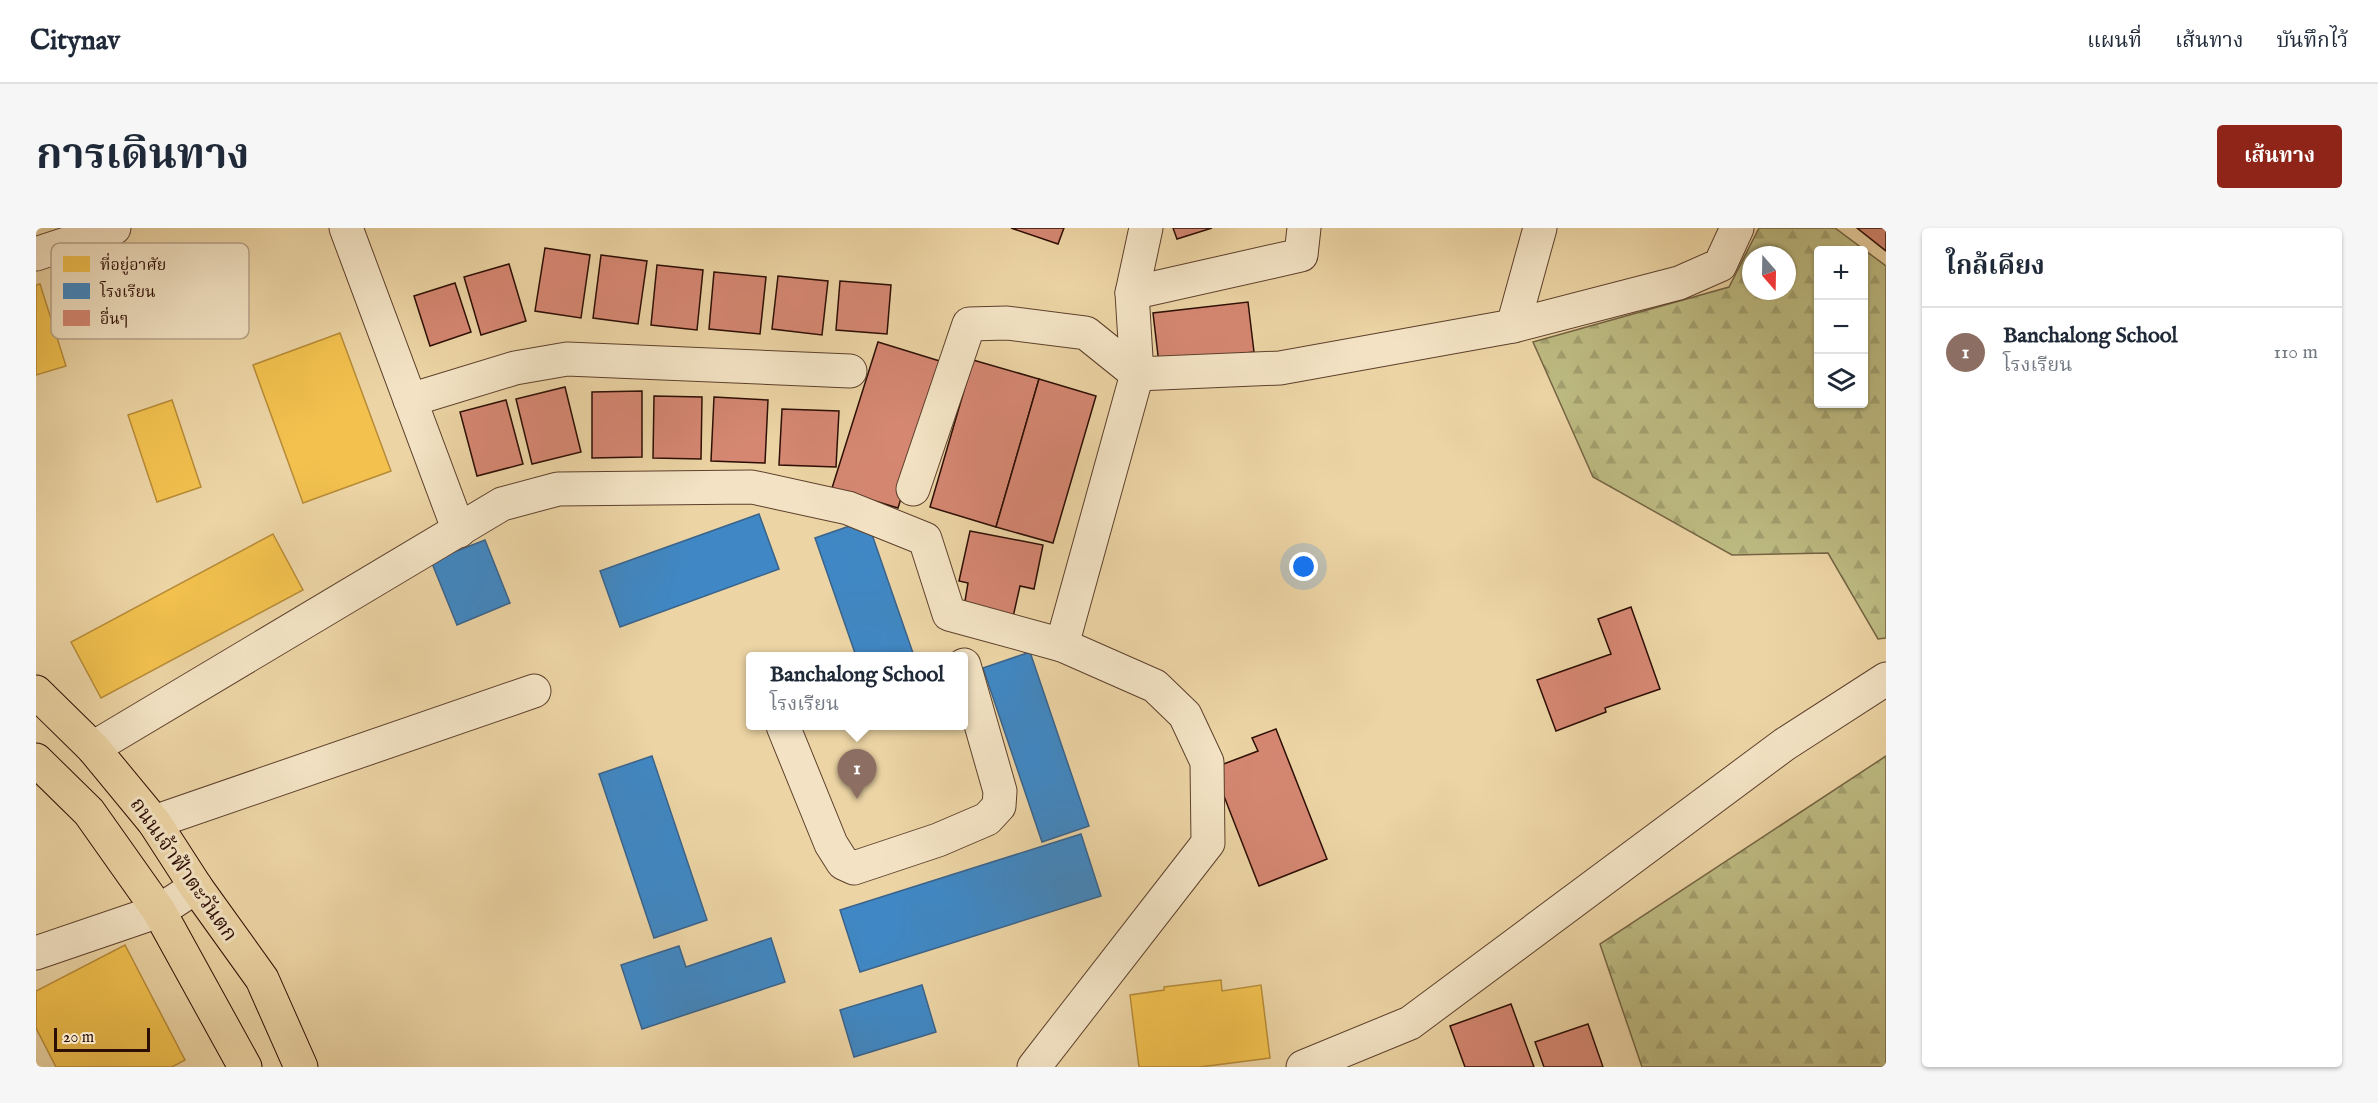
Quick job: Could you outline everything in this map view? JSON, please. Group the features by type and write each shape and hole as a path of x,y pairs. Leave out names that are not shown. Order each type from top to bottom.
{"main road":[{"name":"ถนนเจ้าฟ้าตะวันตก","path":"36,692 93,748 154,822 196,887 262,979 301,1067"},
{"path":"36,760 89,812 159,911 245,1067"}],"street":[{"path":"69,243 114,228"},
{"path":"346,228 459,531"},
{"path":"1062,645 1137,374 1132,293 1146,228"},
{"path":"1132,293 1301,255 1304,228"},
{"path":"1514,326 1540,228"},
{"path":"914,489 969,324 1007,323 1086,333 1137,374 1280,368 1514,326 1679,283 1720,265 1737,228"},
{"path":"36,254 51,249"},
{"path":"410,400 515,368 567,358 850,371"},
{"path":"93,748 502,504 558,489 752,487 848,508 925,539 960,652"},
{"path":"949,614 1062,645 1155,686 1185,715 1207,762 1208,843 1034,1067"},
{"path":"1303,1067 1410,1023 1785,744 1886,679"},
{"path":"785,730 831,844 843,863 854,868 938,840 987,819 999,806 1000,791 968,682"},
{"path":"154,822 534,691"},
{"path":"36,953 159,911 196,887"}],"green space":[{"path":"1759,228 1835,228 1859,246 1814,246 1814,408 1868,408 1868,253 1886,266 1886,638 1878,639 1828,553 1732,555 1593,477 1533,342 1729,287 1742,261 1742,300 1796,300 1796,246 1750,246"},
{"path":"1886,756 1886,1067 1642,1067 1600,944"}],"building: ที่อยู่อาศัย":[{"path":"40,284 51,319 51,339 57,339 66,366 36,375 36,285"},
{"path":"340,333 391,471 303,503 253,365"},
{"path":"172,400 201,487 157,502 128,415"},
{"path":"273,534 303,590 101,698 71,642"},
{"path":"125,945 185,1060 172,1067 56,1067 36,1028 36,991"},
{"path":"1221,980 1222,991 1261,985 1270,1058 1200,1067 1139,1067 1130,995 1164,990 1164,987"}],"building: โรงเรียน":[{"path":"759,514 779,569 620,627 600,571"},
{"path":"867,520 913,652 855,652 815,538"},
{"path":"485,540 510,603 457,625 431,561"},
{"path":"1030,652 1089,826 1042,842 983,668"},
{"path":"652,756 707,920 654,938 599,774"},
{"path":"1081,834 1101,896 860,972 840,910"},
{"path":"771,938 785,982 642,1029 621,965 679,946 686,967"},
{"path":"922,985 936,1032 854,1057 840,1010"}],"building: อื่นๆ":[{"path":"1011,228 1064,228 1058,244"},
{"path":"1173,228 1212,228 1177,239"},
{"path":"1857,228 1886,228 1886,251"},
{"path":"545,248 590,255 581,318 535,311"},
{"path":"601,255 647,261 638,324 593,318"},
{"path":"509,264 526,321 481,335 464,277"},
{"path":"657,265 703,270 697,330 651,325"},
{"path":"714,272 766,277 760,334 709,329"},
{"path":"778,276 828,281 822,335 772,329"},
{"path":"840,281 891,285 887,334 836,330"},
{"path":"455,283 471,332 430,346 414,296"},
{"path":"1248,302 1254,352 1159,364 1153,313"},
{"path":"878,342 943,362 898,508 832,488"},
{"path":"973,360 1039,379 996,527 930,507"},
{"path":"1039,379 1096,396 1053,543 996,527"},
{"path":"565,387 581,452 532,464 516,399"},
{"path":"642,391 642,457 592,458 592,392"},
{"path":"654,396 702,397 701,459 653,458"},
{"path":"714,397 768,400 765,463 711,461"},
{"path":"506,400 523,464 477,476 460,412"},
{"path":"782,409 839,411 836,467 779,465"},
{"path":"970,531 1043,545 1034,589 1020,586 1013,617 964,607 968,583 959,581"},
{"path":"1631,607 1660,689 1605,708 1606,712 1556,731 1537,680 1611,654 1598,619"},
{"path":"1276,729 1327,859 1259,886 1213,768 1258,751 1252,738"},
{"path":"1511,1004 1534,1067 1465,1067 1450,1026"},
{"path":"1588,1024 1603,1067 1544,1067 1535,1042"}],"place":[{"name":"Banchalong School","path":"857,799"}]}
